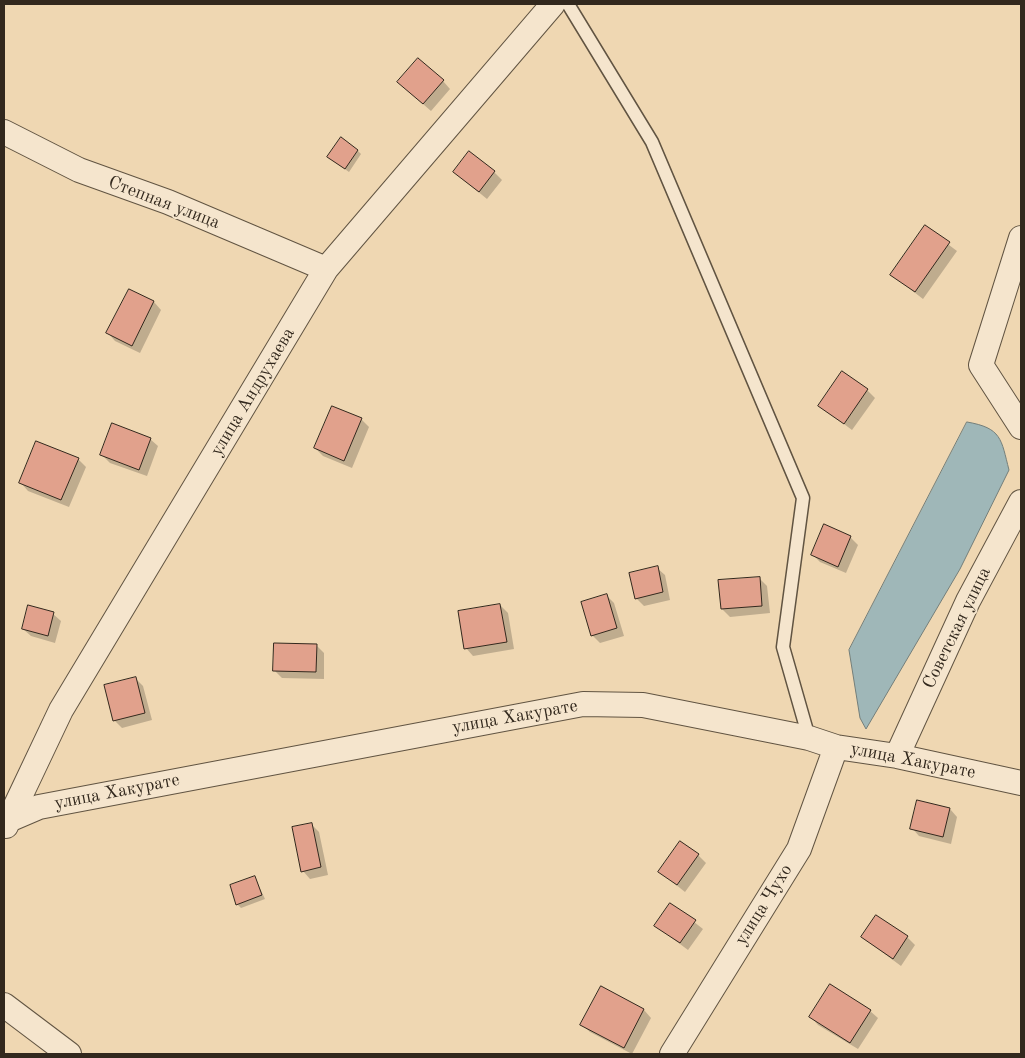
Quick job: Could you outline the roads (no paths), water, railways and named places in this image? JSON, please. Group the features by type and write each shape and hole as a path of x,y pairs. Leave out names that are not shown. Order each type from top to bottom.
{"street":[{"name":"улица Андрухаева","path":"6,824 61,710 326,270 553,4"},
{"name":"Степная улица","path":"4,132 79,170 168,202 326,270"},
{"path":"1021,238 981,365 1021,427"},
{"name":"Советская улица","path":"897,756 968,601 1021,502"},
{"name":"улица Хакурате","path":"6,824 39,807 583,704 643,705 809,738 836,747 897,756 1021,783"},
{"name":"улица Чухо","path":"672,1054 799,849 836,747"},
{"path":"4,1005 69,1054"}],"lane":[{"path":"568,4 652,142 803,498 783,647 809,738"}],"water":[{"path":"967,422 994,432 1004,450 1009,470 960,569 866,729 860,718 849,650"}]}
